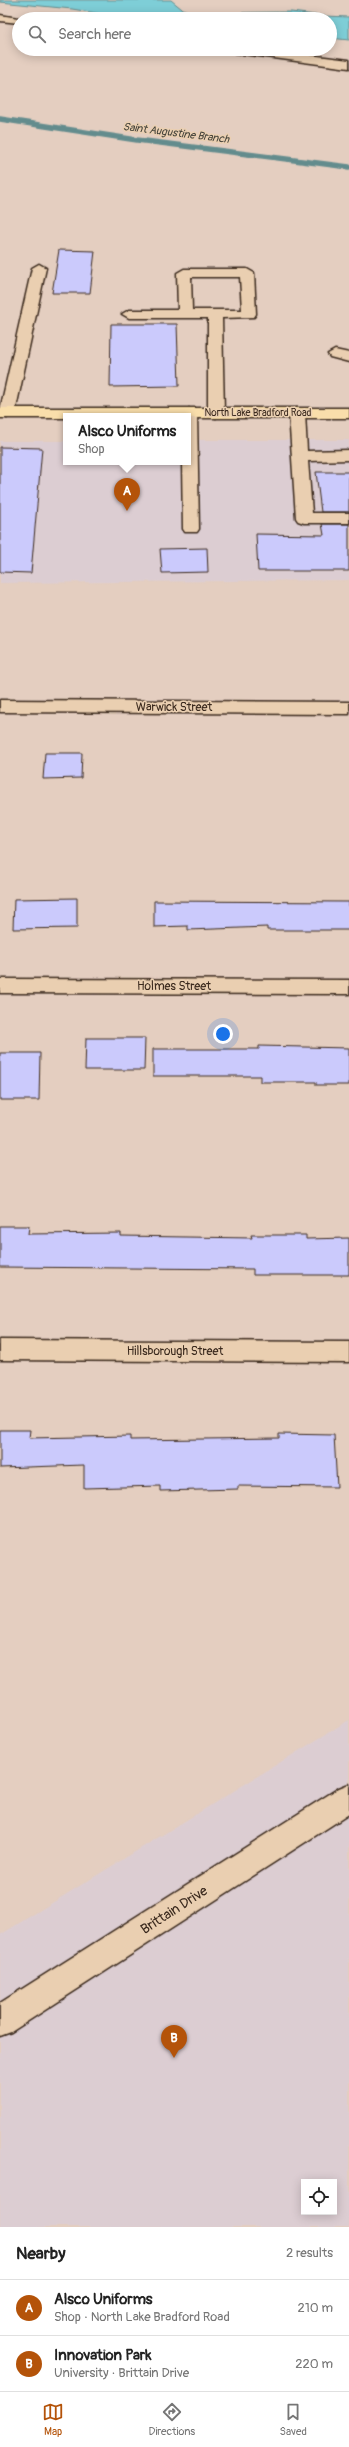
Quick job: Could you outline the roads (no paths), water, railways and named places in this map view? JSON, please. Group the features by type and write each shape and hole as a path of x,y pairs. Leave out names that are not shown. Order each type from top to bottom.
{"main road":[{"name":"North Lake Bradford Road","path":"4,413 349,413"}],"street":[{"path":"0,18 12,19"},
{"path":"288,56 349,64"},
{"path":"4,413 39,268"},
{"path":"129,314 184,314 249,314 247,272 184,272 184,314"},
{"path":"215,314 216,413"},
{"path":"335,354 349,358"},
{"path":"297,413 304,518 349,518"},
{"path":"300,456 349,456"},
{"path":"190,465 191,529"},
{"name":"Warwick Street","path":"0,706 349,708"},
{"name":"Holmes Street","path":"0,986 349,987"},
{"name":"Hillsborough Street","path":"0,1350 349,1352"},
{"name":"Brittain Drive","path":"0,2021 349,1798"}],"water":[{"path":"0,0 171,0 182,9 192,12 90,12 0,2"},
{"path":"337,17 349,17 349,40 337,39"}],"waterway":[{"name":"Saint Augustine Branch","path":"0,119 137,140 349,167"}],"place":[{"name":"Alsco Uniforms","path":"127,511"},
{"name":"Innovation Park","path":"174,2058"}]}
